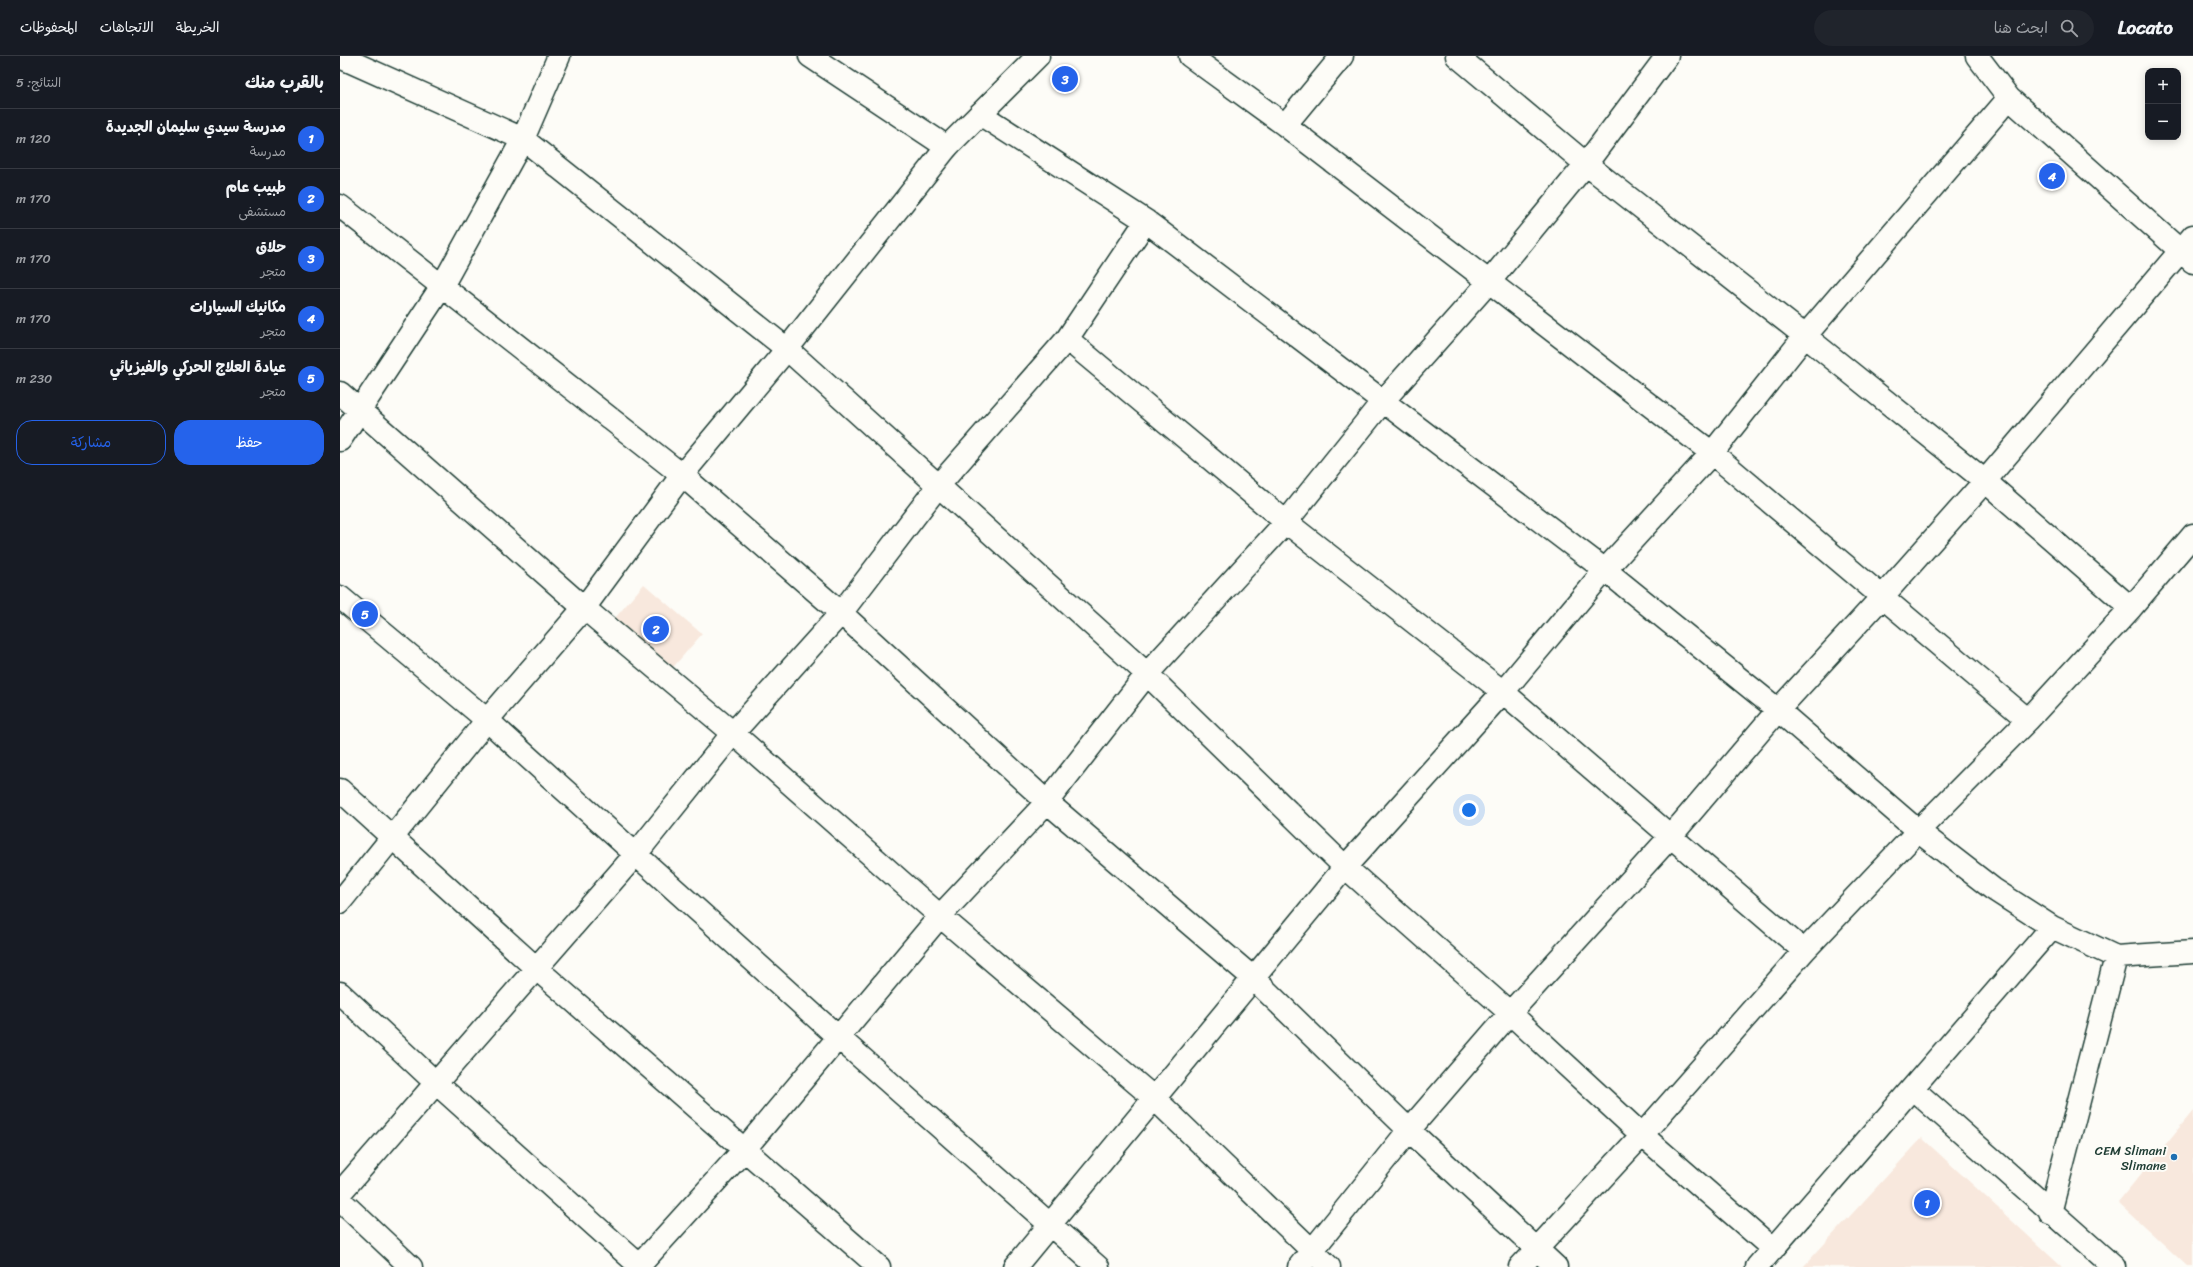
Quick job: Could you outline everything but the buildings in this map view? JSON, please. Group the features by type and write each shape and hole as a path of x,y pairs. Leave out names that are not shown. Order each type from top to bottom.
{"street":[{"path":"340,440 442,286 523,139 559,56"},
{"path":"810,56 947,147"},
{"path":"340,902 487,720 584,608 682,475 787,349 947,147 1038,56"},
{"path":"1190,56 1285,125 1712,453 2028,720"},
{"path":"1285,125 1342,56"},
{"path":"1457,56 1586,164 1805,336 1985,481 2131,608"},
{"path":"340,994 639,1266 744,1150 940,916 1047,802 1147,674 1286,522 1383,401 1489,282 1586,164 1667,56"},
{"path":"1306,1259 1409,1130 1510,1013 1671,836 1778,710 1882,597 2189,250 2010,98 1977,56"},
{"path":"340,57 523,139 787,349 1147,674 1345,867 1510,1013 1642,1135 1773,1249"},
{"path":"1015,1267 1345,867 1503,692 1605,570 1712,453 1805,336 2010,98"},
{"path":"980,114 1146,221 1605,570 1778,710 1918,831 1992,889 2052,927 2116,957 2193,952"},
{"path":"340,206 682,475 841,613 1047,802 1253,978 1409,1130 1538,1248 1556,1267"},
{"path":"340,1193 435,1082 537,969 636,854 733,733 841,613 938,486 1067,339 1146,221"},
{"path":"1067,339 1286,522 1503,692 1804,951"},
{"path":"340,393 584,608 733,733 940,916 1154,1098 1306,1259 1329,1267"},
{"path":"1520,1267 1642,1135 1804,951 1918,831 2028,720 2131,608 2193,535"},
{"path":"340,597 487,720 838,1037 1098,1267"},
{"path":"340,790 391,838 537,969 879,1267"},
{"path":"1757,1267 2052,927"},
{"path":"2050,1213 2116,957"},
{"path":"1913,1089 2050,1213 2114,1267"},
{"path":"340,1200 412,1267"}],"shaded area":[{"path":"644,584 702,634 668,673 610,624"},
{"name":"CEM Slimani Slimane","path":"2193,1111 2193,1267 2188,1267 2118,1202"},
{"path":"1922,1138 2062,1267 1803,1267"}],"place":[{"name":"حلاق","path":"1065,79"},
{"name":"مكانيك السيارات","path":"2052,176"},
{"name":"عيادة العلاج الحركي والفيزيائي","path":"365,614"},
{"name":"طبيب عام","path":"656,629"},
{"name":"CEM Slimani Slimane","path":"2174,1157"},
{"name":"مدرسة سيدي سليمان الجديدة","path":"1927,1203"}]}
